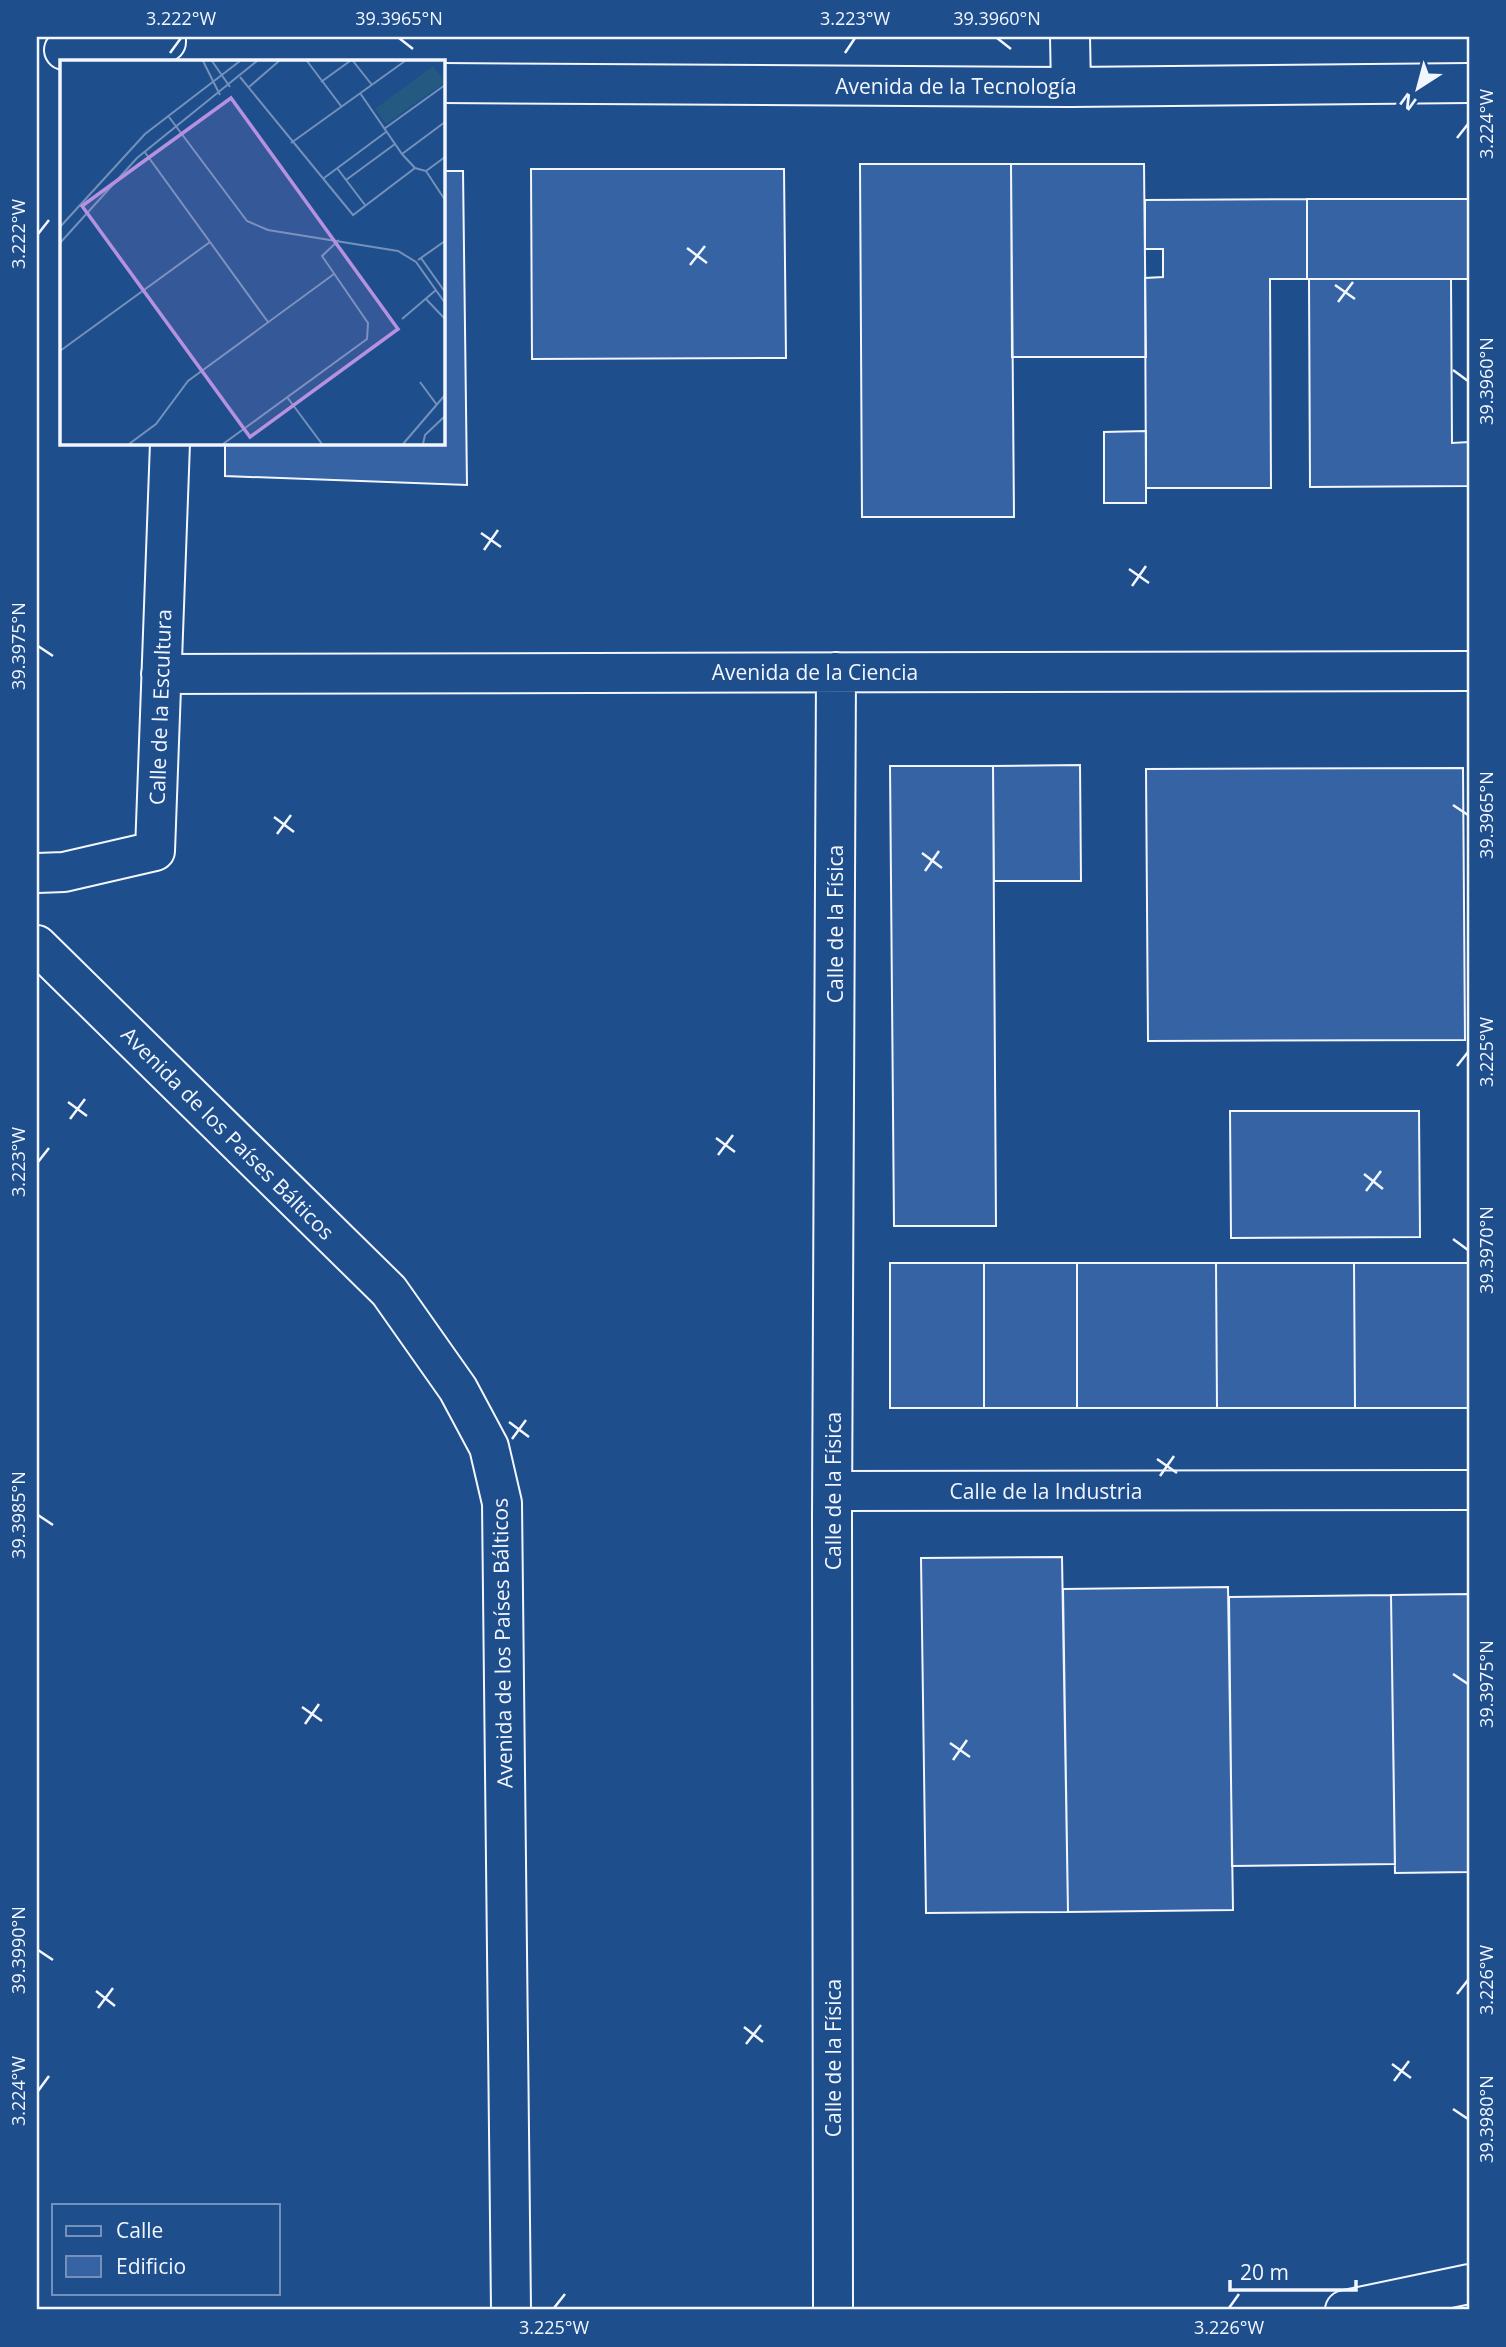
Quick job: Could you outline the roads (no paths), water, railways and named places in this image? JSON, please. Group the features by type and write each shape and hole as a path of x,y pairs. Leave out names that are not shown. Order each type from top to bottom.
{"street":[{"path":"64,49 122,48 166,42 166,37"},
{"path":"1070,37 1071,87"},
{"name":"Avenida de la Tecnología","path":"444,83 1071,87 1469,83"},
{"name":"Calle de la Escultura","path":"37,873 64,872 155,851 170,444"},
{"name":"Avenida de la Ciencia","path":"161,674 1469,671"},
{"name":"Calle de la Física","path":"833,2310 832,1492 836,672"},
{"name":"Avenida de los Países Bálticos","path":"37,945 388,1291 458,1389 489,1447 502,1503 511,2310"},
{"name":"Calle de la Industria","path":"832,1492 1469,1490"},
{"path":"1345,2310 1469,2284"}]}
